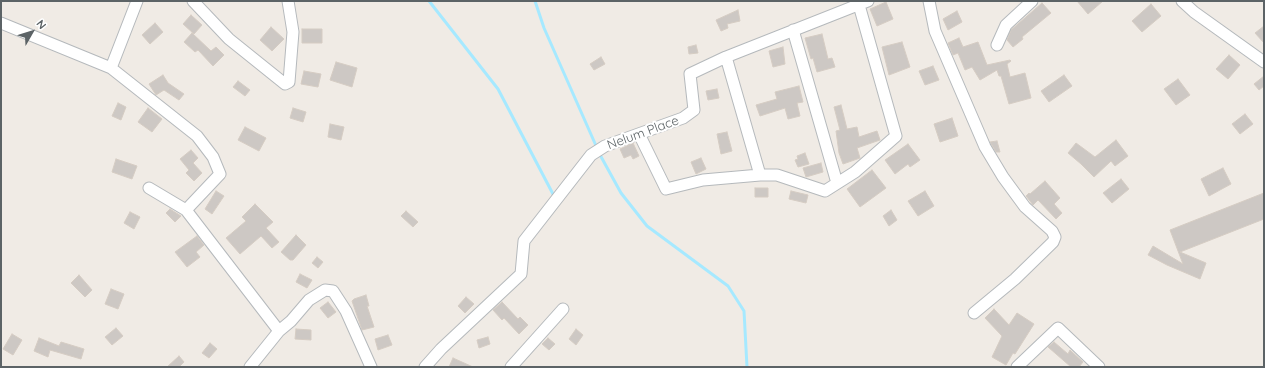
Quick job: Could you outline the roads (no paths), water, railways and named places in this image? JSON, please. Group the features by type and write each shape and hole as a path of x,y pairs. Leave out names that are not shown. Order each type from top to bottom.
{"street":[{"path":"111,68 137,1"},
{"path":"193,1 229,39 285,84 289,82 293,32 288,1"},
{"path":"929,1 935,31 985,147 1003,177 1025,207 1052,231 1055,237 1053,242 1015,279 974,313"},
{"path":"997,45 1006,25 1032,1"},
{"path":"1182,1 1194,12 1264,62"},
{"path":"639,134 666,189 703,180 777,175 825,191 855,172 896,136 863,3"},
{"name":"Nelum Place","path":"425,367 441,349 520,274 524,241 591,155 605,146 659,125 683,118 694,110 690,74 726,57 863,3"},
{"path":"1,23 111,68 197,136 213,157 220,174 186,210"},
{"path":"794,30 837,183"},
{"path":"726,57 760,175"},
{"path":"149,188 186,210 279,331"},
{"path":"250,367 279,331 291,321 309,300 325,290 333,291 346,311 371,367"},
{"path":"511,367 563,309"},
{"path":"1017,367 1058,328 1099,367"}],"waterway":[{"path":"429,1 498,89 554,196"},
{"path":"535,1 544,28 597,148"},
{"path":"599,153 621,193 647,226 728,286 744,311 747,367"}]}
